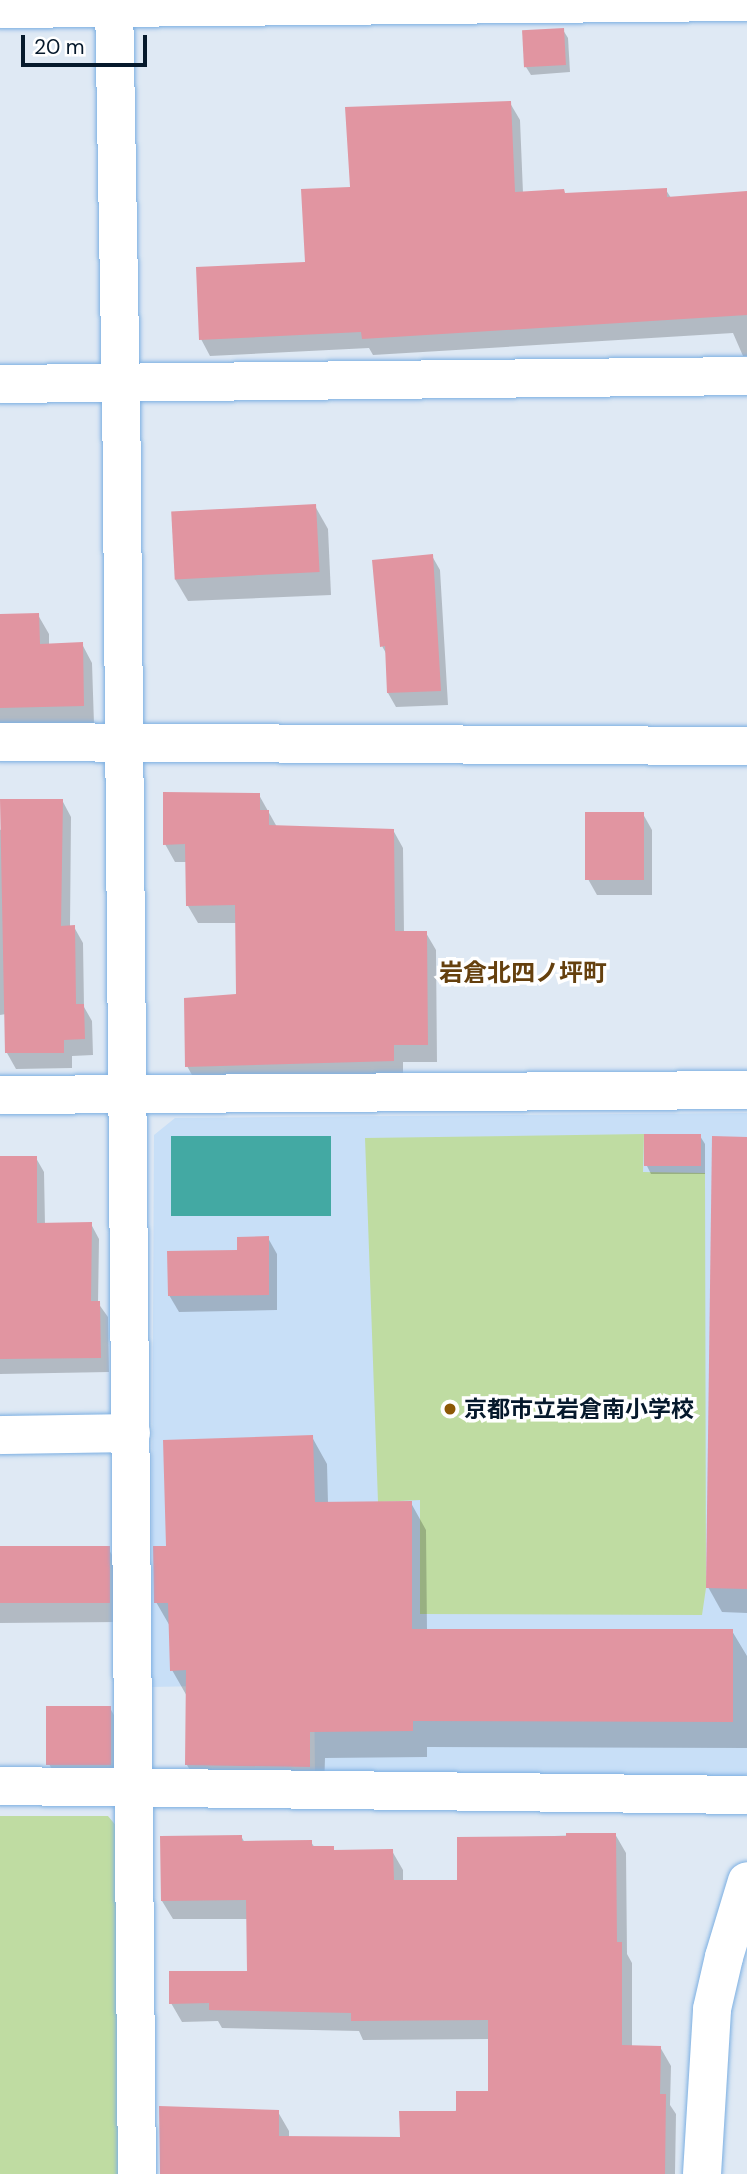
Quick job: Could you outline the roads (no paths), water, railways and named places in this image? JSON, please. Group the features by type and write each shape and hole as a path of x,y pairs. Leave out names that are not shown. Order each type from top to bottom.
{"street":[{"path":"0,9 114,4 747,2"},
{"path":"114,4 121,384 138,2174"},
{"path":"0,384 747,376"},
{"path":"0,742 747,746"},
{"path":"0,1095 747,1090"},
{"path":"0,1434 131,1433"},
{"path":"0,1786 747,1795"},
{"path":"702,2174 712,2009 724,1957 747,1881"}],"place":[{"name":"京都市立岩倉南小学校","path":"450,1409"}],"district":[{"name":"岩倉北四ノ坪町","path":"523,973"}]}
